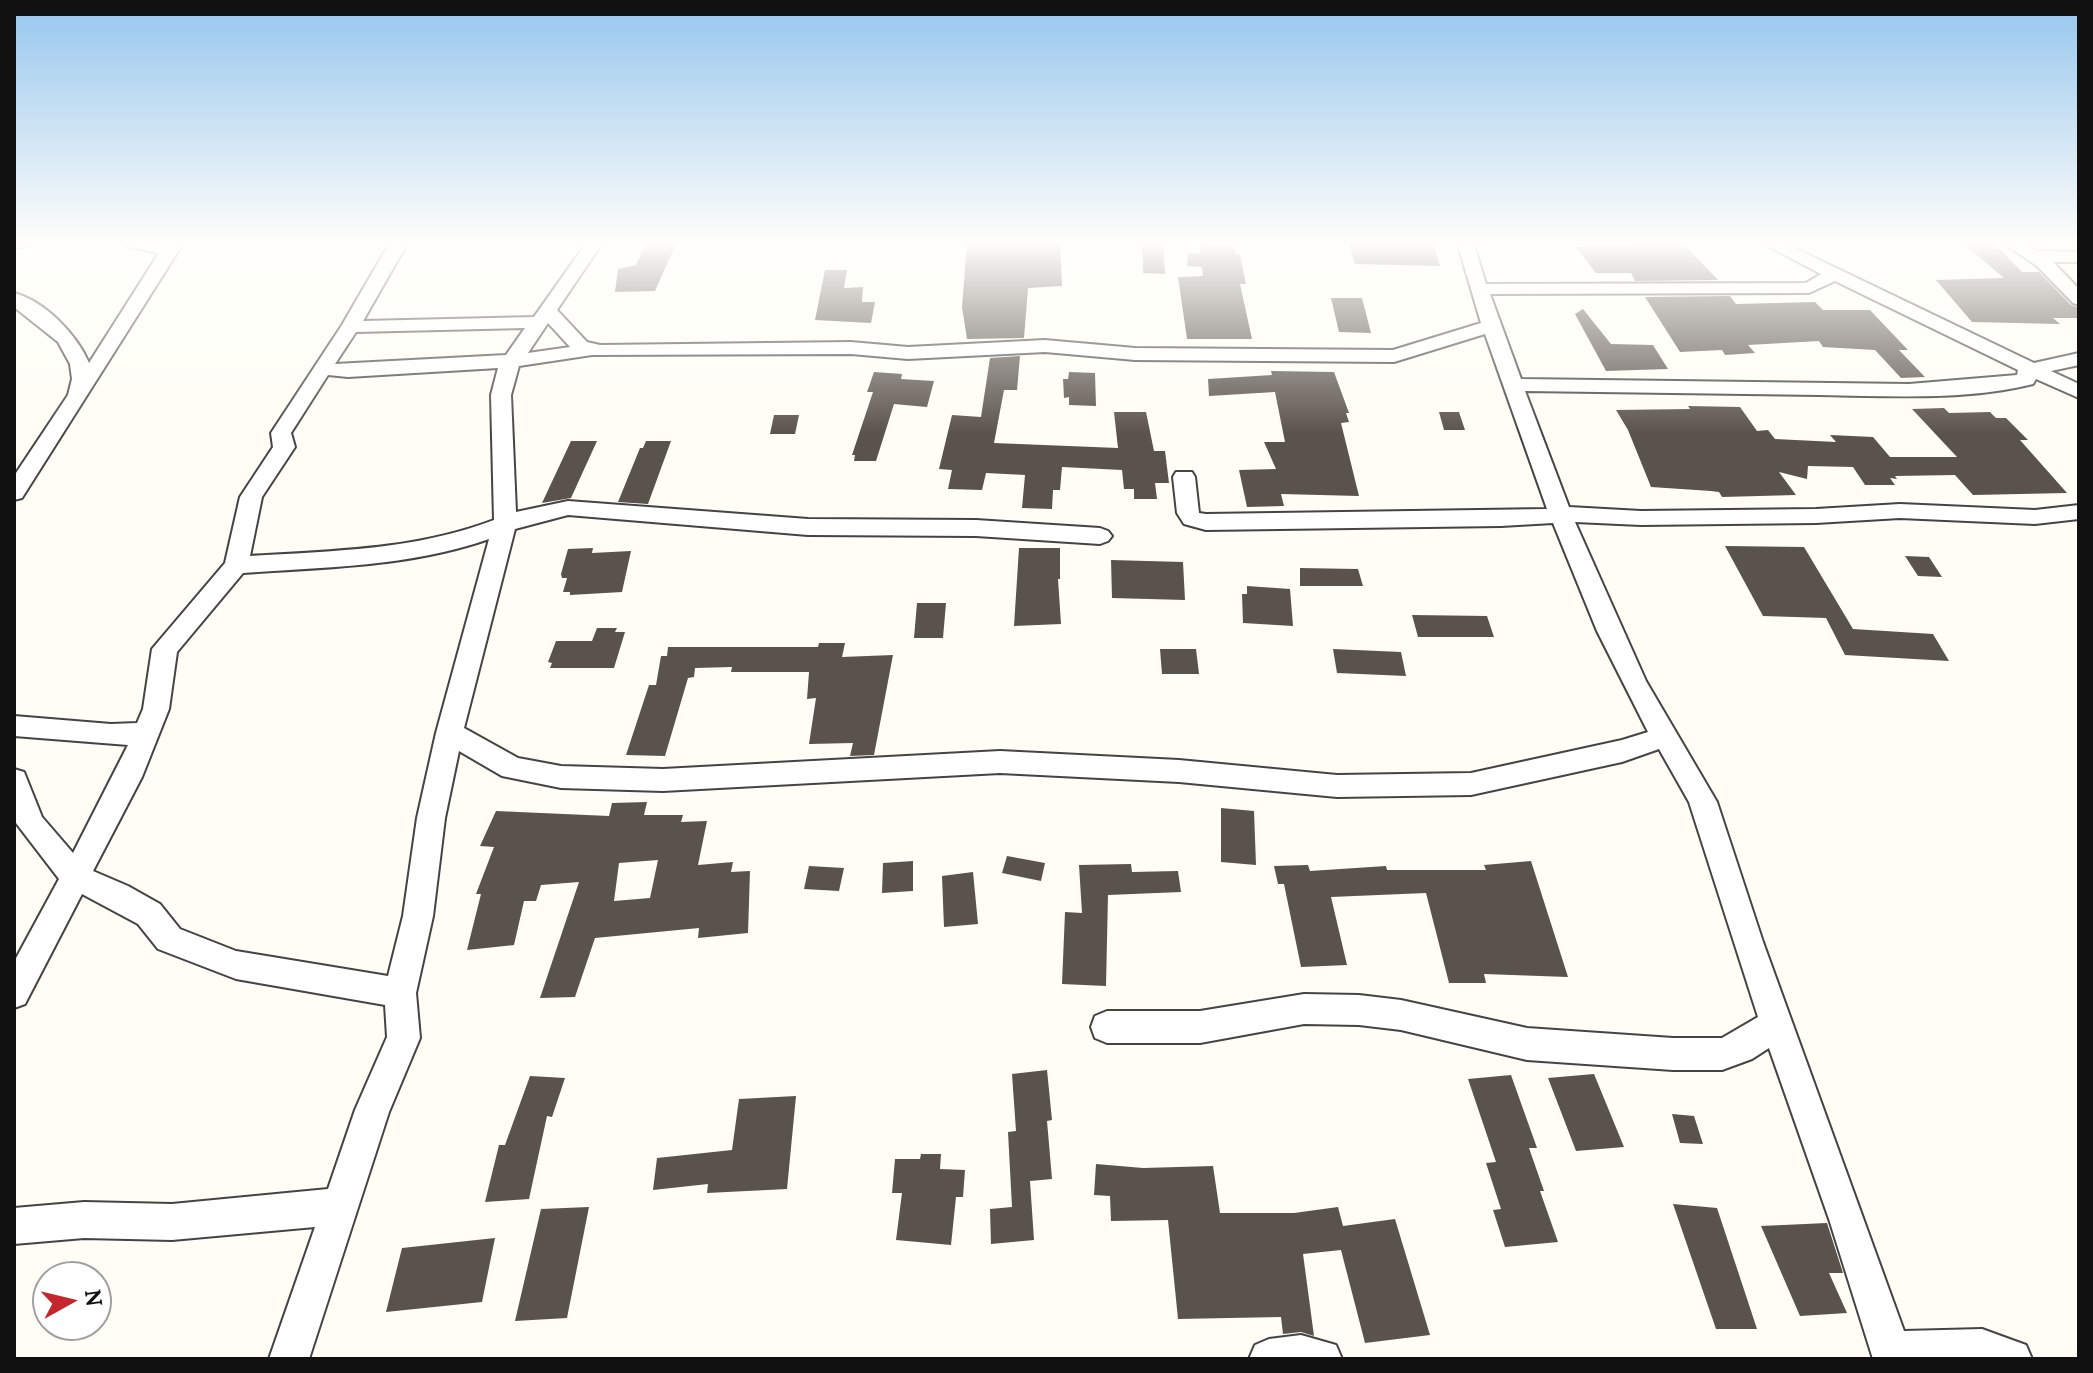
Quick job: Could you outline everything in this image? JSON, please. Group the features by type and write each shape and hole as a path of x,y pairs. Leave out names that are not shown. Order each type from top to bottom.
{"street":[{"path":"25,306 67,340 82,364 84,380 78,395"},
{"path":"14,493 135,306"},
{"path":"14,993 128,777 156,709 165,649 236,565 251,497 284,447 281,433 362,306"},
{"path":"289,1359 372,1110 404,1038 400,993 418,916 431,818 449,733 505,524 501,395 512,361 549,306"},
{"path":"1485,306 1561,517 1633,682 1664,737 1687,767 1703,802 1774,1025 1861,1253 1892,1355 1982,1349 2012,1359"},
{"path":"1899,306 2079,392"},
{"path":"351,325 375,330 439,323 501,326 542,316"},
{"path":"542,316 588,350"},
{"path":"322,369 348,371 512,361 588,350 851,348 908,353 1045,346 1135,354 1394,356 1492,326"},
{"path":"2028,370 2079,359"},
{"path":"1513,385 1909,390 2026,380 2028,370"},
{"path":"1184,477 1188,513 1192,519 1206,522 1561,517 1579,514 1641,518 1816,516 1909,511 2035,517 2079,512"},
{"path":"236,565 395,554 454,542 545,509 568,508 808,527 976,528 1100,536"},
{"path":"14,726 111,735 146,733"},
{"path":"449,733 512,768 561,777 663,780 1000,762 1179,771 1337,786 1471,784 1622,751 1664,737"},
{"path":"14,780 30,823 75,877 117,895 149,914 169,939 236,965 400,993"},
{"path":"1107,1027 1200,1027 1304,1009 1359,1010 1401,1015 1527,1044 1673,1054 1722,1054 1740,1048 1774,1025"},
{"path":"14,1226 84,1220 172,1222 340,1206"},
{"path":"1269,1359 1301,1355 1322,1359"}],"building":[{"path":"818,306 874,306 871,323 815,320"},
{"path":"1027,306 1024,338 967,339 962,307"},
{"path":"1182,306 1245,306 1252,339 1187,339"},
{"path":"1333,306 1364,306 1371,333 1339,332"},
{"path":"1651,306 1819,306 1823,310 1870,310 1908,350 1899,350 1925,377 1901,378 1875,350 1823,347 1819,341 1748,345 1755,353 1725,355 1722,350 1680,352"},
{"path":"1958,306 2079,308 2079,318 2053,318 2060,324 1972,322"},
{"path":"1583,309 1611,344 1653,345 1668,369 1606,371 1575,314"},
{"path":"1020,356 1017,390 1004,390 994,443 1118,448 1114,412 1146,412 1154,451 1165,451 1169,483 1155,483 1157,499 1134,499 1134,489 1124,489 1122,470 1062,467 1060,490 1053,490 1052,509 1022,508 1025,475 986,473 982,490 948,489 952,470 939,469 952,415 981,417 990,358"},
{"path":"1271,371 1334,372 1349,413 1346,413 1349,422 1341,423 1359,496 1281,494 1284,506 1247,507 1239,470 1276,469 1264,442 1285,442 1275,392 1209,396 1208,379 1272,375"},
{"path":"874,372 902,374 901,379 934,381 927,407 894,404 876,461 854,461 855,455 852,455 873,392 867,392"},
{"path":"1069,372 1095,373 1096,406 1069,405 1069,397 1064,398 1063,379 1068,379"},
{"path":"1688,406 1740,407 1757,431 1768,430 1775,439 1836,442 1830,435 1873,437 1890,457 1957,457 1912,409 1944,408 1949,413 1990,412 1996,418 2006,418 2028,440 2020,440 2067,493 1973,495 1955,475 1895,476 1897,479 1890,478 1895,485 1865,485 1853,467 1808,466 1807,479 1779,472 1796,495 1722,497 1719,492 1651,487 1628,430 1616,410 1690,409"},
{"path":"1439,412 1459,412 1465,430 1444,430"},
{"path":"774,415 799,415 795,434 770,434"},
{"path":"571,441 597,441 571,498 542,503"},
{"path":"646,441 671,441 648,504 618,502 640,448"},
{"path":"1725,546 1804,547 1853,629 1933,634 1949,661 1845,655 1826,618 1763,616"},
{"path":"593,548 592,553 631,551 622,592 570,595 570,592 563,592 567,578 562,578 561,574 568,549"},
{"path":"1019,548 1060,548 1058,579 1061,624 1014,626"},
{"path":"1905,556 1929,557 1942,577 1918,576"},
{"path":"1111,560 1183,562 1185,600 1112,598"},
{"path":"1300,568 1358,569 1363,586 1300,586"},
{"path":"1247,586 1290,589 1293,626 1243,623 1242,594 1247,594"},
{"path":"917,603 946,603 943,638 914,638"},
{"path":"1412,615 1487,616 1494,637 1418,637"},
{"path":"597,628 617,628 615,632 625,632 614,668 550,668 552,663 548,662 556,641 592,641"},
{"path":"819,643 845,643 842,657 893,655 874,755 850,756 853,743 809,744 816,698 807,699 809,672 731,672 732,667 695,668 694,677 688,678 665,756 626,755 649,685 656,685 661,656 667,656 668,647 818,647"},
{"path":"1160,649 1196,649 1199,674 1162,674"},
{"path":"1333,649 1401,652 1406,676 1337,673"},
{"path":"647,802 644,815 683,815 681,822 707,821 698,865 733,862 731,872 750,871 748,933 698,938 699,928 595,938 575,997 540,998 579,882 541,885 536,901 524,901 514,945 467,950 481,894 476,894 494,847 480,846 496,811 609,816 612,803","holes":["658,860 650,898 614,901 619,863"]},
{"path":"1221,808 1254,811 1256,865 1221,862"},
{"path":"1007,856 1045,863 1041,881 1002,873"},
{"path":"913,861 913,891 882,893 883,863"},
{"path":"1531,861 1568,977 1484,974 1486,983 1449,983 1426,893 1331,897 1347,965 1301,967 1284,884 1278,884 1274,866 1308,865 1310,871 1386,866 1387,870 1486,870 1484,865"},
{"path":"1131,864 1132,872 1178,871 1181,892 1108,895 1106,986 1062,984 1065,912 1082,913 1079,865"},
{"path":"809,866 844,868 839,891 804,889"},
{"path":"973,872 978,924 944,927 942,876"},
{"path":"1047,1070 1052,1120 1047,1121 1052,1179 1030,1181 1034,1240 991,1244 990,1209 1012,1207 1008,1132 1016,1131 1012,1074"},
{"path":"1594,1074 1624,1147 1576,1151 1548,1078"},
{"path":"1511,1075 1537,1148 1529,1148 1558,1242 1505,1247 1493,1210 1501,1209 1486,1163 1496,1162 1468,1079"},
{"path":"530,1076 565,1078 552,1117 547,1116 529,1199 485,1202 499,1145 505,1145"},
{"path":"796,1096 787,1189 707,1193 708,1184 653,1190 657,1158 732,1150 739,1099"},
{"path":"1672,1114 1694,1116 1703,1144 1680,1143"},
{"path":"921,1154 941,1154 940,1169 965,1170 963,1197 956,1197 951,1245 896,1240 902,1193 892,1193 895,1159 920,1159"},
{"path":"1096,1164 1143,1168 1213,1166 1220,1213 1294,1213 1338,1207 1343,1226 1395,1219 1430,1335 1365,1343 1341,1250 1303,1254 1314,1336 1301,1332 1283,1334 1281,1317 1178,1319 1168,1220 1111,1221 1110,1196 1094,1195"},
{"path":"1673,1204 1717,1208 1757,1329 1716,1329"},
{"path":"589,1207 567,1318 515,1321 541,1209"},
{"path":"1827,1223 1843,1273 1829,1273 1847,1313 1800,1316 1761,1226"},
{"path":"495,1238 482,1302 386,1312 402,1248"}]}
